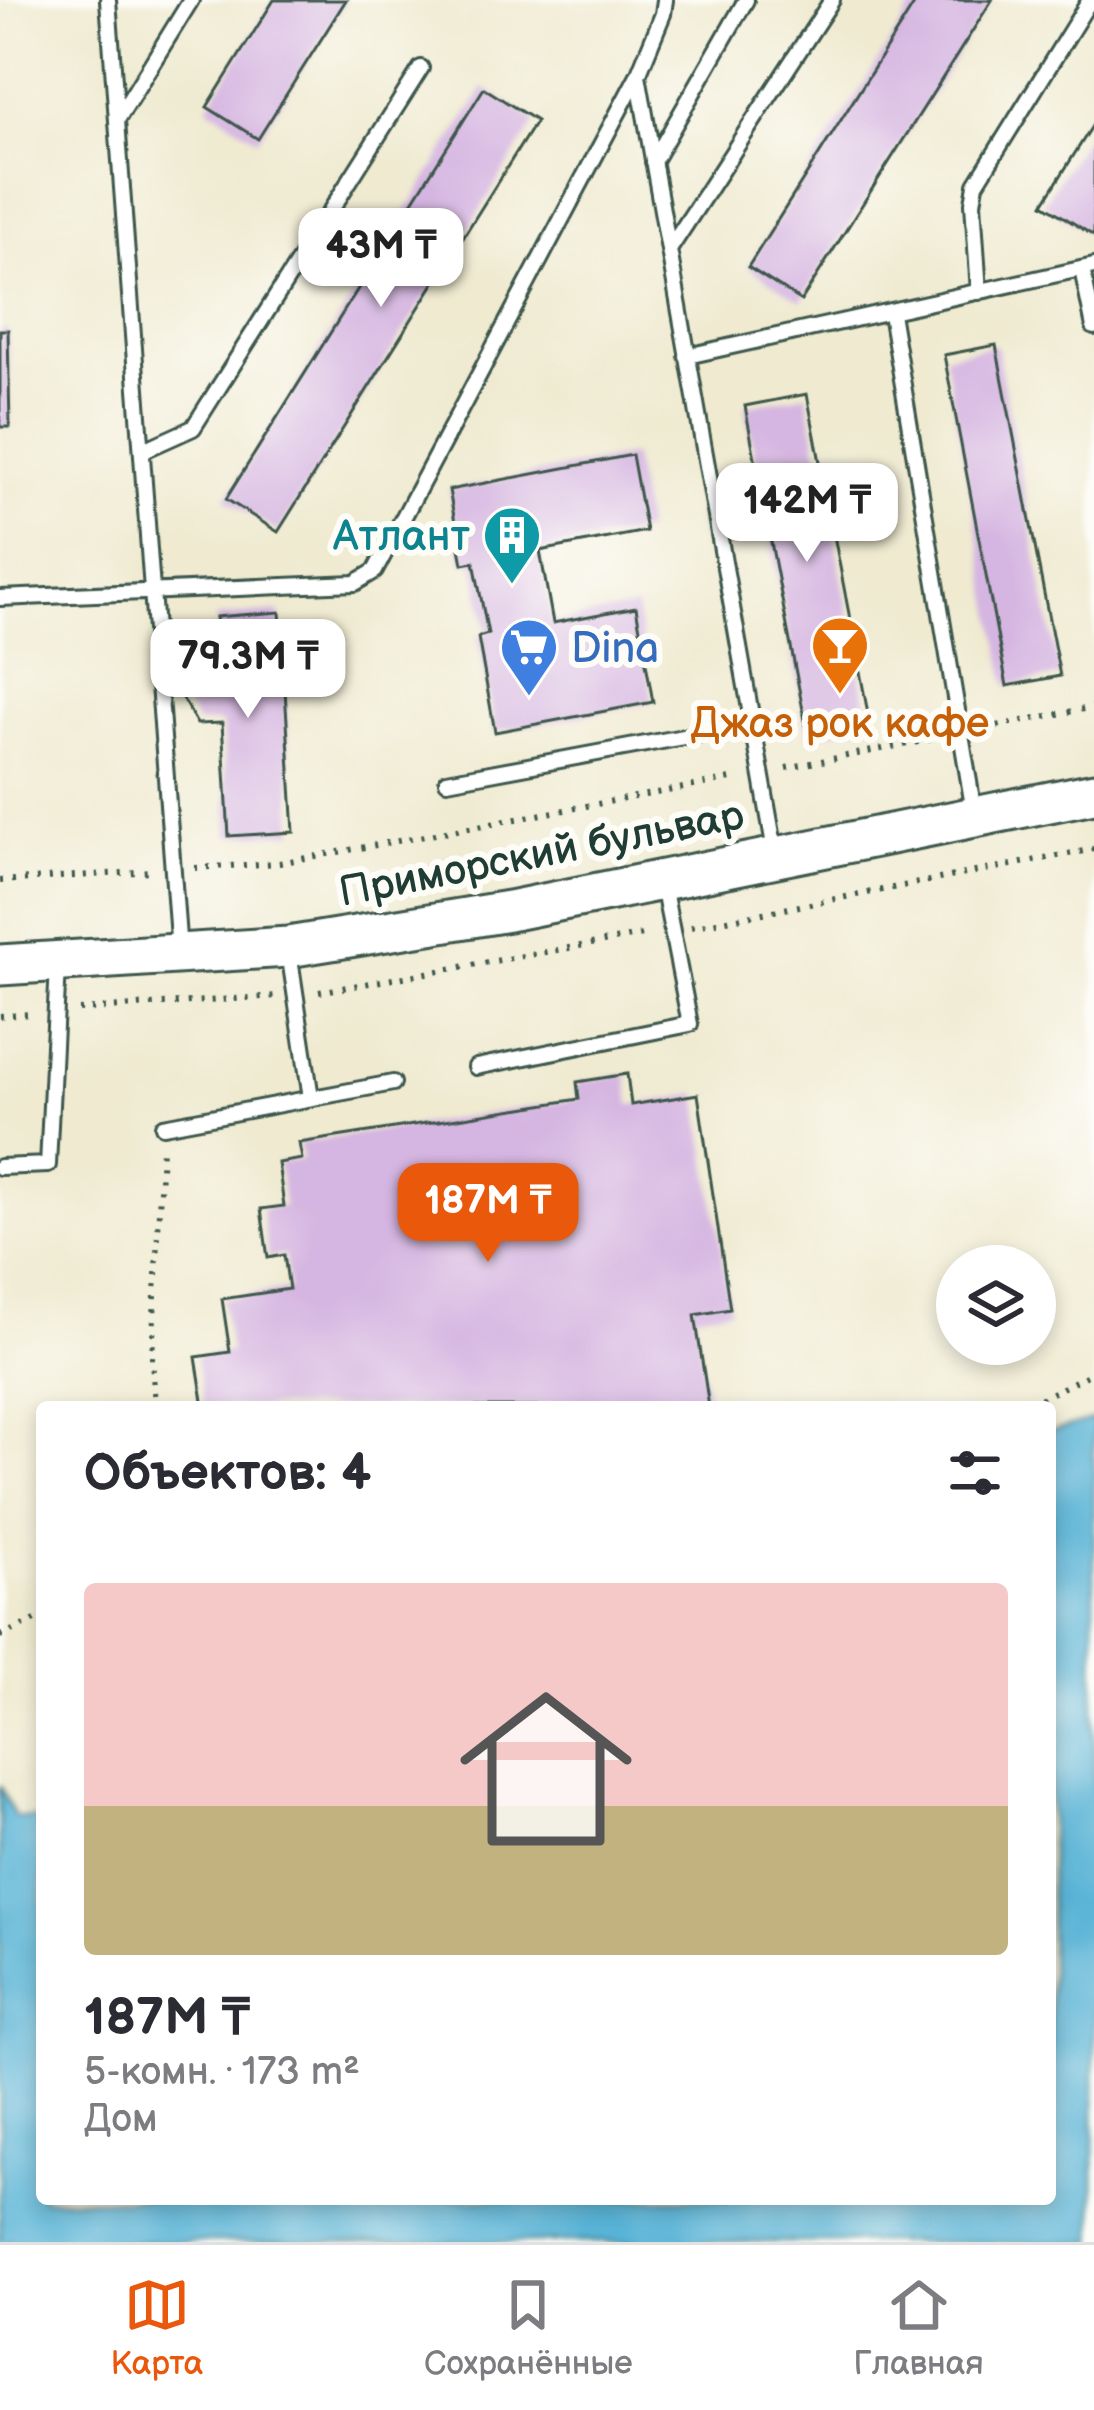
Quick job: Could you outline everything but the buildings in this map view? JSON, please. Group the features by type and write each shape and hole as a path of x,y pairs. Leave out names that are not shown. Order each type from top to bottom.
{"street":[{"name":"Приморский бульвар","path":"0,965 288,947 509,910 1094,793"}],"lane":[{"path":"108,0 179,954"},
{"path":"117,120 191,0"},
{"path":"0,598 356,583 375,571 638,75 663,14 664,0"},
{"path":"653,162 746,0"},
{"path":"669,250 832,0"},
{"path":"979,292 976,184 1090,0"},
{"path":"142,451 194,428 421,68"},
{"path":"638,75 776,856"},
{"path":"687,356 1088,267 1094,327"},
{"path":"891,313 975,817"},
{"path":"447,781 753,724"},
{"path":"476,1067 689,1024 662,880"},
{"path":"288,947 311,1098"},
{"path":"0,1167 48,1165 58,962"},
{"path":"163,1126 393,1083"}],"path":[{"path":"0,881 279,863 1094,707"},
{"path":"0,1016 298,994 672,931 1094,849"},
{"path":"155,1401 152,1359 163,1126"},
{"path":"1039,1401 1094,1372"},
{"path":"0,1636 36,1620"}],"water":[{"path":"1094,1419 1094,2242 0,2242 0,1785 15,1817 36,1819 36,2205 1056,2205 1056,1430"}],"place":[{"name":"Атлант","path":"512,586"},
{"name":"Джаз рок кафе","path":"840,696"},
{"name":"Dina","path":"529,698"}]}
